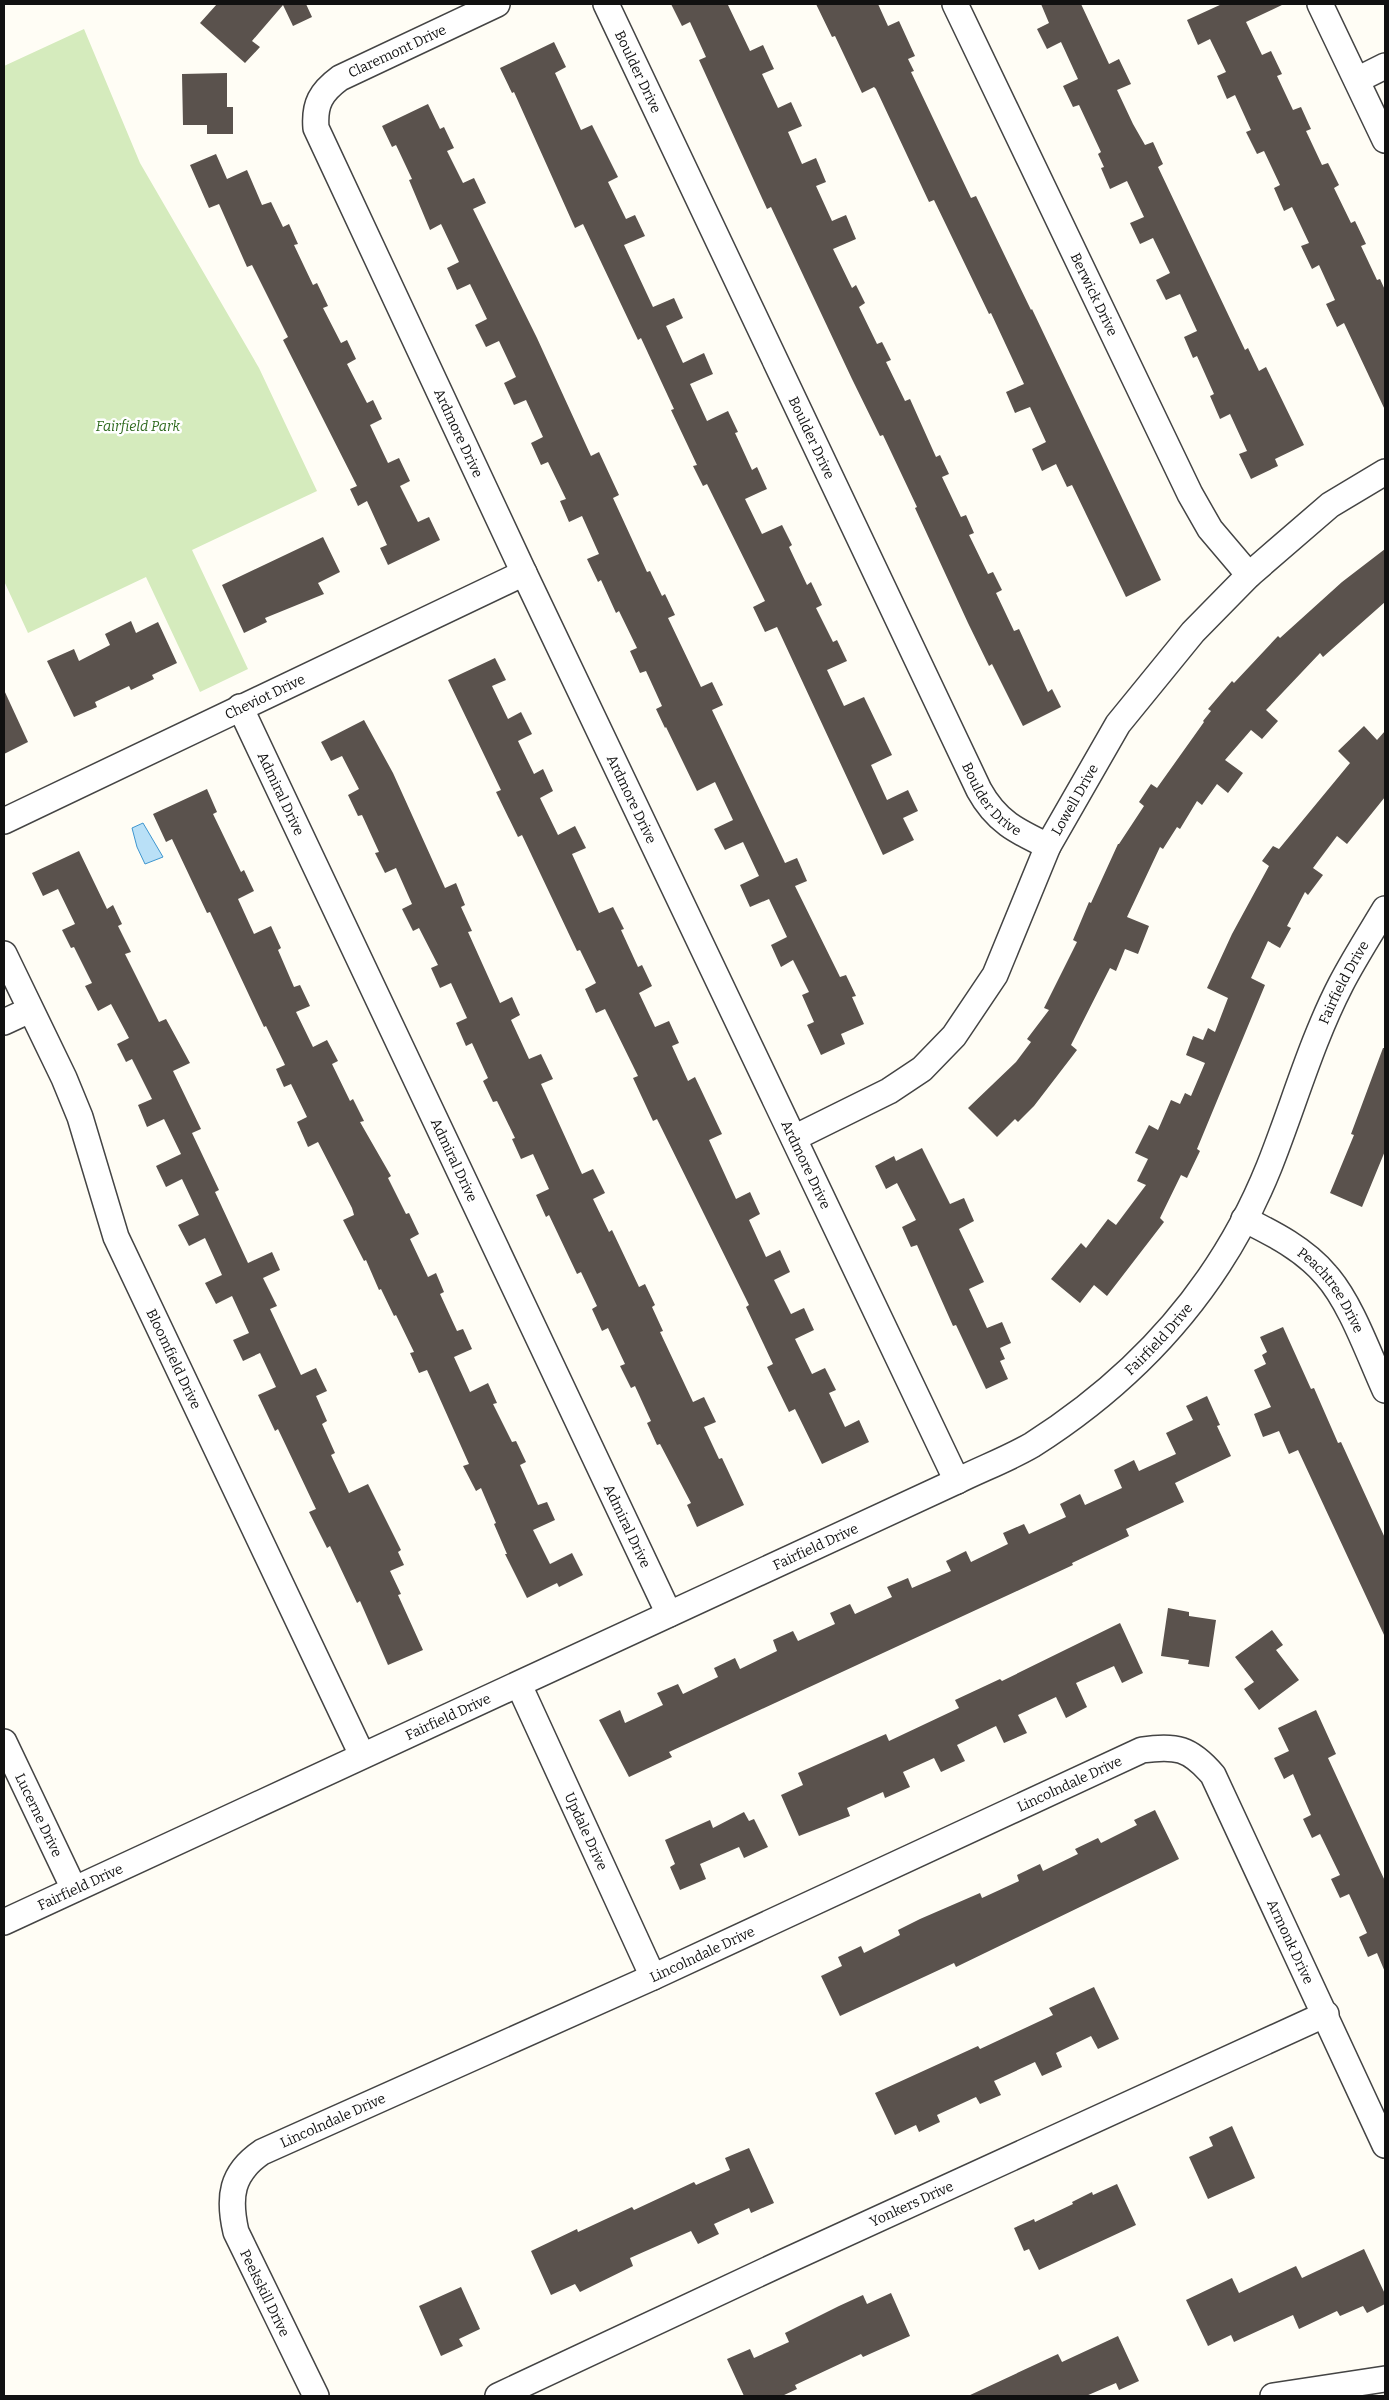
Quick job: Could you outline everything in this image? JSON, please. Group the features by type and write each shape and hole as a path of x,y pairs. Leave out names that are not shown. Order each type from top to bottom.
{"street":[{"name":"Claremont Drive","path":"315,115 319,101 327,88 340,78 497,4"},
{"name":"Boulder Drive","path":"606,4 979,790 989,808 1003,822 1020,833 1048,846"},
{"name":"Berwick Drive","path":"955,4 1190,494 1210,529 1249,575"},
{"path":"1320,4 1385,140"},
{"path":"1357,80 1385,66"},
{"name":"Ardmore Drive","path":"315,115 320,141 957,1481"},
{"name":"Lowell Drive","path":"794,1138 889,1091 922,1069 954,1036 995,975 1048,846 1118,724 1193,632 1249,575 1330,505 1385,472"},
{"name":"Cheviot Drive","path":"4,821 524,573"},
{"name":"Admiral Drive","path":"240,707 669,1614"},
{"name":"Fairfield Drive","path":"4,1922 957,1481 1030,1446 1067,1421 1135,1367 1166,1335 1217,1267 1244,1220 1268,1169 1340,986 1385,909"},
{"name":"Bloomfield Drive","path":"4,954 64,1078 80,1116 116,1237 362,1756"},
{"path":"4,1022 30,1010"},
{"name":"Peachtree Drive","path":"1244,1220 1274,1234 1298,1250 1326,1275 1358,1330 1385,1390"},
{"name":"Updale Drive","path":"519,1685 653,1977"},
{"name":"Lucerne Drive","path":"4,1742 74,1889"},
{"name":"Lincolndale Drive","path":"234,2185 242,2169 262,2152 653,1977 1142,1750 1159,1748 1184,1749"},
{"name":"Armonk Drive","path":"1184,1749 1201,1760 1219,1786 1385,2144"},
{"name":"Yonkers Drive","path":"498,2396 784,2262 1326,2014"},
{"name":"Peekskill Drive","path":"234,2185 232,2215 236,2232 316,2396"},
{"path":"1273,2396 1385,2379"}],"green space":[{"name":"Fairfield Park","path":"84,29 140,163 259,368 317,491 192,550 248,669 200,692 146,577 28,633 4,581 4,66"}],"water":[{"path":"143,823 163,857 145,864 137,847 132,828"}],"building":[{"path":"217,4 306,4 312,17 293,26 283,5 252,41 260,47 245,63 200,23"},
{"path":"671,4 730,4 728,5 750,51 763,45 774,69 762,74 778,108 791,102 802,126 788,132 802,164 816,158 826,182 816,186 832,221 846,215 856,239 833,249 852,288 856,285 865,303 859,307 877,344 882,342 891,360 886,362 905,401 910,399 936,457 940,455 949,474 942,477 961,517 966,515 974,533 969,535 988,574 993,572 1002,590 996,593 1014,631 1019,629 1048,692 1052,689 1061,707 1023,726 992,664 989,666 883,435 880,436 852,379 771,207 767,209 699,60 706,57 690,22 682,26"},
{"path":"816,4 878,4 888,26 899,21 915,56 908,59 914,71 911,72 971,198 976,196 1032,309 1161,580 1126,597 1072,485 1067,487 1056,464 1042,471 1032,449 1046,442 1030,407 1015,413 1006,392 1024,384 991,313 989,314 934,200 929,202 876,89 874,87 862,93 835,36 832,37"},
{"path":"1041,4 1081,4 1109,64 1119,59 1131,84 1117,90 1133,124 1145,145 1153,142 1163,164 1158,167 1245,350 1248,348 1259,371 1266,367 1304,445 1275,459 1278,466 1251,479 1239,454 1247,451 1230,414 1220,419 1210,396 1214,394 1197,356 1193,358 1184,337 1197,331 1180,294 1166,300 1156,280 1170,273 1153,238 1140,244 1130,223 1144,217 1127,181 1110,189 1101,168 1104,167 1098,154 1101,152 1079,105 1073,107 1063,86 1078,79 1061,42 1047,49 1037,29 1049,23"},
{"path":"1222,4 1284,4 1246,22 1262,55 1271,51 1282,74 1277,76 1293,110 1301,107 1311,129 1306,131 1322,165 1328,163 1339,185 1334,188 1351,223 1355,221 1366,244 1361,246 1377,280 1380,279 1385,290 1385,410 1344,323 1337,327 1326,304 1335,300 1319,265 1312,269 1301,246 1309,243 1292,207 1284,211 1274,188 1280,185 1264,151 1257,154 1246,132 1251,130 1235,95 1227,99 1217,76 1226,72 1210,39 1198,45 1187,20"},
{"path":"554,42 566,67 555,73 581,130 592,125 618,177 608,182 626,219 635,215 645,236 624,245 653,307 674,298 683,318 666,326 683,363 704,353 713,374 690,384 707,421 728,411 738,432 735,433 752,470 757,467 767,489 745,499 762,534 782,525 792,545 789,547 807,585 811,582 822,605 816,608 833,642 837,640 847,661 827,670 844,706 864,697 892,755 871,765 887,800 908,790 918,811 903,818 914,840 883,855 777,627 765,632 753,607 765,601 707,484 703,486 693,466 697,465 671,410 674,409 641,338 638,340 583,224 575,228 514,92 512,93 500,68"},
{"path":"227,73 227,107 233,107 233,134 207,134 207,125 183,125 182,74"},
{"path":"428,104 440,129 444,127 454,148 447,151 463,183 474,178 486,203 473,209 537,338 591,456 599,452 619,495 613,498 647,572 650,571 662,596 665,594 675,615 668,618 701,687 712,682 723,705 712,710 785,863 797,858 807,881 795,886 840,977 846,975 856,996 852,997 864,1024 841,1034 845,1044 821,1055 807,1025 814,1022 802,995 809,992 793,960 781,967 771,945 787,937 769,899 750,907 740,885 759,876 743,842 725,850 714,829 733,820 715,782 697,791 665,728 656,709 662,706 646,671 640,673 630,651 637,648 619,611 616,613 601,580 598,582 587,559 599,554 582,516 569,522 560,501 566,499 548,462 541,465 531,443 543,437 526,400 514,405 504,383 516,377 499,341 486,347 475,325 487,319 470,284 457,290 447,268 459,262 441,224 430,230 409,180 412,179 396,145 392,147 382,126"},
{"path":"216,154 227,179 247,170 262,205 271,202 283,227 289,224 298,244 294,245 313,285 317,283 328,306 323,308 341,343 347,340 356,359 347,364 367,403 373,400 382,419 370,425 388,463 399,458 410,481 400,486 418,522 429,517 440,540 388,565 380,548 387,545 367,501 358,506 350,489 357,486 283,340 288,337 252,265 247,267 219,204 209,208 190,165"},
{"path":"323,537 340,572 318,583 324,594 265,618 267,622 244,633 222,585"},
{"path":"1385,549 1385,602 1323,657 1320,653 1266,710 1278,721 1262,739 1251,730 1225,760 1243,773 1228,793 1217,784 1202,805 1197,801 1180,829 1177,827 1163,849 1160,847 1127,917 1149,926 1138,954 1125,949 1116,971 1110,968 1071,1045 1077,1050 1034,1106 1018,1122 1015,1119 997,1137 968,1108 1016,1062 1031,1042 1027,1039 1049,1010 1044,1008 1077,942 1073,940 1089,902 1091,903 1118,844 1144,806 1139,802 1151,784 1157,788 1204,722 1211,711 1208,709 1232,681 1234,683 1278,636 1280,638 1342,582"},
{"path":"131,621 136,633 158,622 177,663 152,675 154,679 131,690 129,686 95,702 97,707 74,717 47,661 74,649 79,661 110,645 105,634"},
{"path":"495,658 506,680 492,686 508,719 521,712 532,734 518,741 534,774 543,769 553,791 540,798 558,835 575,826 586,848 572,854 599,913 613,907 624,929 621,930 638,967 642,965 652,986 639,993 655,1027 669,1021 679,1043 672,1046 688,1081 695,1077 722,1134 709,1140 736,1199 750,1192 760,1214 749,1220 766,1257 780,1250 790,1272 774,1280 791,1314 804,1308 814,1330 795,1339 812,1374 825,1368 836,1390 829,1393 845,1427 859,1420 869,1442 822,1464 795,1409 789,1412 767,1367 773,1364 746,1307 749,1305 657,1119 653,1121 633,1078 638,1076 605,1009 596,1013 585,989 596,983 580,950 577,951 522,835 518,837 496,792 501,790 448,680"},
{"path":"4,690 28,742 4,754"},
{"path":"364,720 393,773 445,888 456,883 465,905 461,907 472,931 468,932 500,1003 512,997 520,1015 511,1020 529,1059 541,1054 553,1079 541,1084 582,1174 593,1169 605,1193 593,1199 609,1232 612,1230 639,1287 645,1284 655,1305 652,1307 663,1331 660,1332 693,1402 704,1397 716,1422 704,1427 719,1459 722,1458 744,1505 697,1527 687,1505 691,1503 660,1444 657,1445 647,1423 651,1421 635,1386 631,1388 620,1366 625,1364 608,1328 602,1331 592,1309 597,1306 581,1272 577,1274 549,1215 546,1217 536,1195 549,1189 533,1154 521,1159 512,1139 515,1138 497,1101 493,1102 483,1081 488,1078 472,1043 466,1046 456,1023 467,1018 451,983 440,988 431,968 438,965 419,928 413,931 402,909 412,904 396,868 385,873 375,853 379,852 362,815 358,816 348,795 359,789 342,756 331,761 321,742"},
{"path":"1364,726 1377,740 1385,731 1385,797 1347,844 1337,836 1313,868 1323,875 1308,895 1305,892 1287,926 1291,928 1280,948 1268,941 1251,978 1265,985 1197,1149 1200,1151 1187,1178 1181,1175 1160,1218 1164,1222 1107,1296 1094,1285 1080,1303 1051,1279 1081,1243 1086,1248 1108,1219 1116,1225 1146,1185 1137,1181 1148,1159 1135,1153 1149,1125 1158,1130 1171,1100 1180,1104 1185,1093 1191,1096 1205,1063 1186,1055 1193,1036 1203,1040 1208,1028 1215,1032 1228,998 1207,988 1232,934 1269,866 1262,861 1273,846 1279,849 1350,763 1338,751"},
{"path":"207,789 217,812 213,814 241,872 244,870 254,891 238,899 254,934 271,926 281,948 278,950 294,987 300,985 310,1006 296,1012 313,1047 327,1040 338,1061 332,1064 350,1101 353,1099 364,1121 360,1122 391,1176 388,1178 406,1214 409,1213 419,1234 410,1239 428,1277 436,1273 444,1292 440,1294 457,1331 463,1329 472,1349 454,1357 470,1392 488,1383 497,1403 493,1404 512,1442 516,1441 526,1462 520,1465 538,1505 547,1502 555,1520 533,1530 550,1564 572,1553 583,1575 559,1587 557,1583 527,1598 505,1554 507,1554 494,1524 496,1523 481,1488 476,1491 463,1466 469,1464 427,1370 419,1373 410,1353 414,1352 396,1315 394,1316 381,1289 379,1290 366,1260 364,1261 343,1220 354,1215 352,1208 318,1142 308,1147 297,1122 307,1117 291,1084 284,1087 276,1069 285,1065 266,1026 264,1027 210,912 207,913 172,839 166,842 153,814"},
{"path":"79,851 107,909 113,905 122,924 118,926 131,952 125,954 159,1022 166,1019 190,1063 173,1071 201,1129 192,1133 219,1190 215,1192 248,1263 272,1252 280,1270 263,1278 277,1306 270,1309 301,1375 316,1368 327,1391 316,1396 327,1421 322,1424 335,1453 331,1455 349,1493 368,1484 401,1550 398,1552 404,1565 390,1571 401,1594 398,1595 423,1650 388,1665 360,1601 357,1603 330,1546 327,1548 309,1512 316,1509 278,1429 275,1431 258,1395 276,1387 260,1353 243,1361 233,1340 249,1333 232,1296 216,1304 205,1283 222,1275 205,1238 189,1246 178,1225 199,1215 182,1179 166,1187 156,1166 181,1154 164,1119 147,1127 138,1105 152,1099 132,1059 126,1062 117,1044 129,1038 111,1004 98,1011 85,986 92,983 74,947 71,948 62,930 75,924 58,889 43,896 32,873"},
{"path":"1383,1048 1385,1048 1385,1151 1362,1207 1330,1193 1354,1135 1351,1134"},
{"path":"922,1148 950,1204 964,1198 974,1221 959,1229 984,1282 969,1289 987,1328 1002,1322 1011,1343 1000,1348 1005,1359 1000,1361 1008,1379 986,1389 956,1325 953,1326 917,1245 911,1247 902,1227 916,1220 897,1183 886,1189 875,1166 894,1156 896,1161"},
{"path":"1283,1327 1311,1389 1314,1388 1338,1443 1341,1442 1385,1538 1385,1637 1298,1450 1289,1454 1279,1431 1263,1437 1254,1414 1271,1407 1254,1370 1266,1364 1262,1355 1267,1352 1260,1337"},
{"path":"1207,1396 1220,1425 1217,1426 1231,1456 1175,1483 1184,1502 1126,1529 1129,1536 1072,1563 1073,1565 669,1752 672,1757 629,1777 599,1720 620,1710 625,1723 663,1705 657,1693 678,1684 683,1694 718,1677 714,1668 735,1658 740,1669 777,1651 773,1640 793,1631 798,1641 835,1624 830,1613 850,1604 855,1614 892,1597 887,1587 908,1578 912,1588 951,1571 946,1561 966,1551 971,1562 1008,1544 1003,1533 1024,1524 1029,1534 1066,1517 1060,1504 1080,1494 1085,1505 1122,1488 1114,1470 1134,1460 1139,1471 1176,1454 1166,1433 1193,1420 1186,1406"},
{"path":"1168,1608 1189,1612 1189,1616 1216,1620 1209,1667 1188,1664 1189,1660 1161,1656"},
{"path":"1120,1623 1143,1673 1122,1683 1114,1666 1076,1683 1087,1707 1066,1718 1056,1697 1018,1715 1027,1733 1004,1743 996,1726 957,1745 965,1761 941,1772 934,1758 903,1772 910,1787 885,1798 883,1792 847,1808 850,1816 799,1836 781,1795 803,1785 798,1773 886,1734 889,1741 959,1708 955,1700 1000,1679 1002,1681"},
{"path":"1272,1630 1283,1645 1276,1650 1299,1680 1259,1710 1244,1689 1254,1682 1235,1657"},
{"path":"1316,1710 1336,1754 1328,1758 1385,1881 1385,1972 1377,1953 1368,1957 1359,1937 1367,1933 1349,1894 1340,1898 1331,1879 1340,1875 1320,1834 1312,1838 1303,1819 1311,1815 1293,1774 1284,1779 1274,1758 1289,1751 1278,1728"},
{"path":"1155,1810 1179,1859 956,1967 954,1963 840,2016 821,1976 842,1966 838,1957 861,1946 864,1953 900,1935 898,1930 920,1919 980,1893 982,1898 1019,1881 1017,1875 1040,1864 1043,1871 1078,1854 1075,1849 1098,1838 1101,1843 1137,1825 1134,1820"},
{"path":"744,1812 749,1821 754,1819 768,1847 744,1858 739,1847 700,1864 706,1879 680,1890 670,1867 675,1864 665,1840 710,1820 713,1828"},
{"path":"1094,1987 1119,2039 1098,2049 1091,2036 1056,2053 1062,2067 1042,2076 1035,2062 994,2081 1001,2095 980,2104 976,2097 937,2115 940,2122 919,2132 916,2125 895,2135 875,2093 978,2046 980,2049 1053,2015 1049,2008"},
{"path":"1232,2126 1255,2178 1208,2199 1189,2157 1213,2146 1209,2137"},
{"path":"749,2148 774,2203 751,2213 749,2208 714,2224 719,2234 698,2244 691,2231 630,2258 633,2266 580,2292 575,2284 551,2295 531,2251 577,2229 578,2232 632,2207 634,2210 694,2182 696,2185 730,2170 725,2158"},
{"path":"1117,2184 1136,2225 1039,2270 1029,2249 1024,2251 1014,2228 1034,2219 1035,2222 1073,2204 1072,2202 1092,2192 1093,2195"},
{"path":"1364,2249 1385,2294 1385,2304 1367,2313 1363,2306 1340,2316 1337,2311 1299,2329 1293,2315 1234,2342 1231,2335 1208,2346 1186,2300 1232,2278 1239,2293 1296,2266 1302,2278"},
{"path":"461,2287 480,2329 459,2339 463,2346 441,2356 419,2306"},
{"path":"891,2293 910,2336 863,2357 861,2354 795,2385 797,2389 782,2396 744,2396 727,2359 750,2349 754,2358 789,2342 785,2333 839,2306 863,2295 867,2304"},
{"path":"1118,2336 1139,2381 1119,2390 1116,2383 1086,2396 968,2396 1058,2354 1062,2362"}]}
